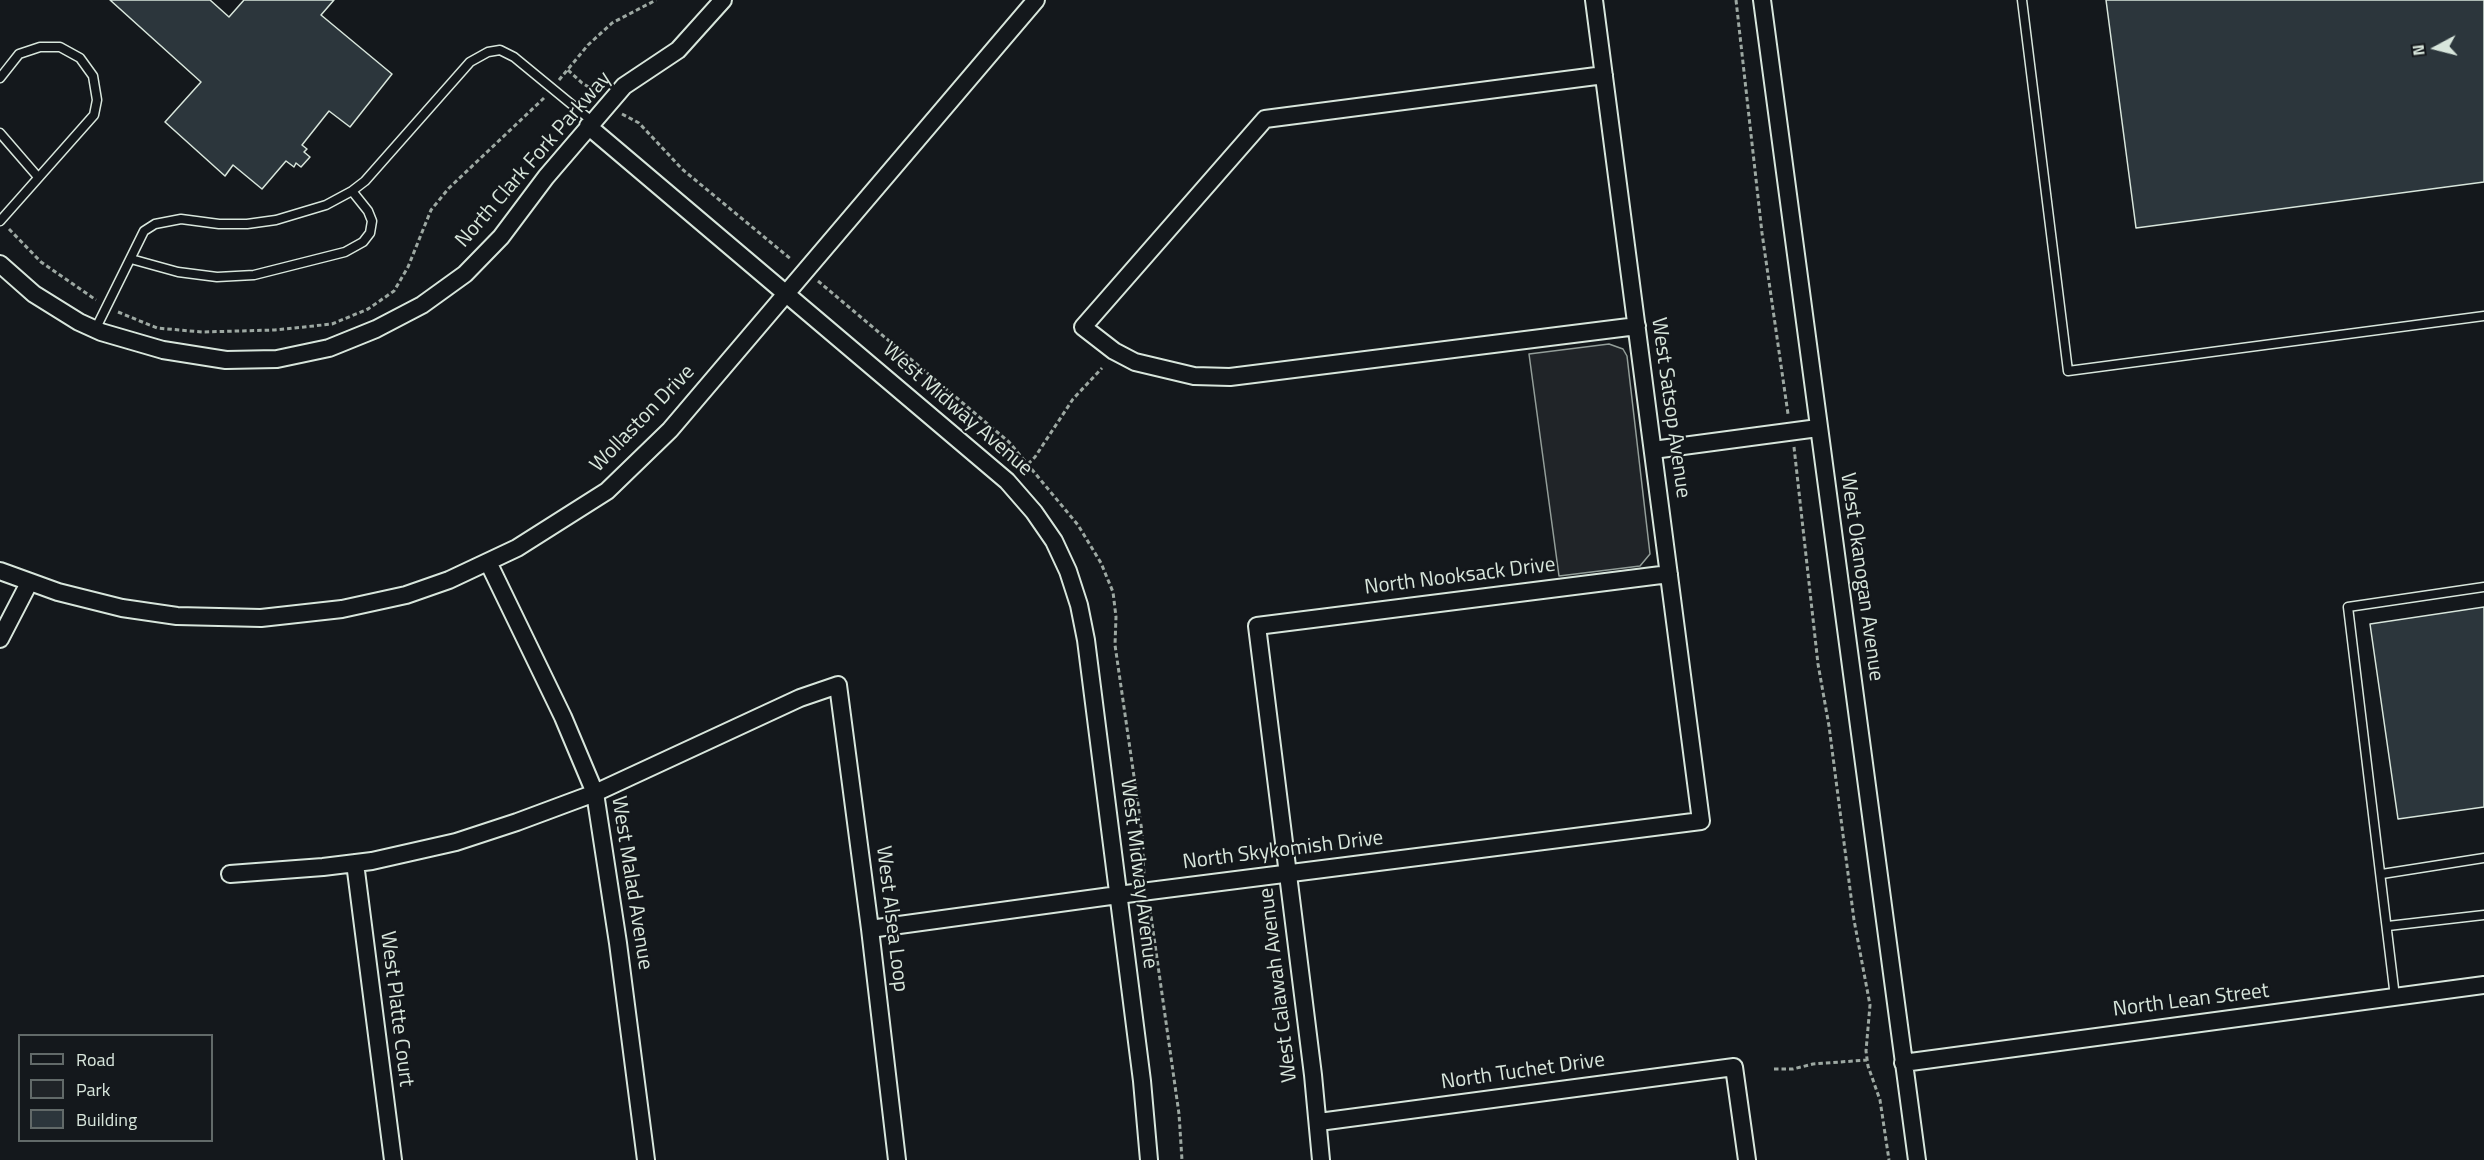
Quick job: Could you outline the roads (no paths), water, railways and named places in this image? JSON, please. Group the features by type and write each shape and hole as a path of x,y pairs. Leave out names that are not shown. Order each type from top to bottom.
{"street":[{"name":"North Clark Fork Parkway","path":"0,264 34,294 95,330 163,350 226,360 277,358 329,348 375,329 422,305 465,274 501,237 546,177 624,86 678,51 723,0"},
{"name":"Wollaston Drive","path":"0,570 29,583 89,600 146,612 177,616 261,618 300,615 406,595 449,580 545,532 607,491 670,430 1036,0"},
{"name":"West Satsop Avenue","path":"1594,0 1701,821"},
{"name":"West Okanogan Avenue","path":"1762,0 1917,1160"},
{"path":"1604,75 1265,119 1083,327 1114,351 1135,362 1194,376 1230,377 1637,326"},
{"name":"West Midway Avenue","path":"590,124 1007,481 1034,512 1054,541 1068,571 1079,605 1086,640 1142,1081 1149,1160"},
{"path":"1653,450 1818,428"},
{"name":"West Malad Avenue","path":"488,562 563,717 595,793 618,943 646,1160"},
{"name":"North Nooksack Drive","path":"1257,626 1669,574"},
{"path":"0,639 29,583"},
{"name":"West Calawah Avenue","path":"1257,626 1319,1122 1321,1160"},
{"name":"West Alsea Loop","path":"595,793 800,698 838,685 897,1160"},
{"path":"230,874 355,863 456,842 595,793"},
{"name":"North Skykomish Drive","path":"870,929 1147,891 1701,821"},
{"name":"West Platte Court","path":"355,863 393,1160"},
{"name":"North Lean Street","path":"1903,1063 2484,985"},
{"name":"North Tuchet Drive","path":"1319,1122 1734,1067 1747,1160"}],"lane":[{"path":"2022,0 2068,372 2484,316"},
{"path":"0,78 19,54 40,47 60,47 80,58 93,76 97,100 94,116 1,220"},
{"path":"95,330 144,231 161,222 181,219 228,224 276,220 326,205 365,181 470,62 488,52 500,50 514,57 553,87 590,124"},
{"path":"0,133 38,177"},
{"path":"130,259 178,272 218,277 254,274 345,252 363,242 370,233 372,221 368,211 352,191"},
{"path":"2395,997 2382,874 2348,607 2484,586"},
{"path":"2382,874 2484,858"},
{"path":"2388,926 2484,915"}]}
